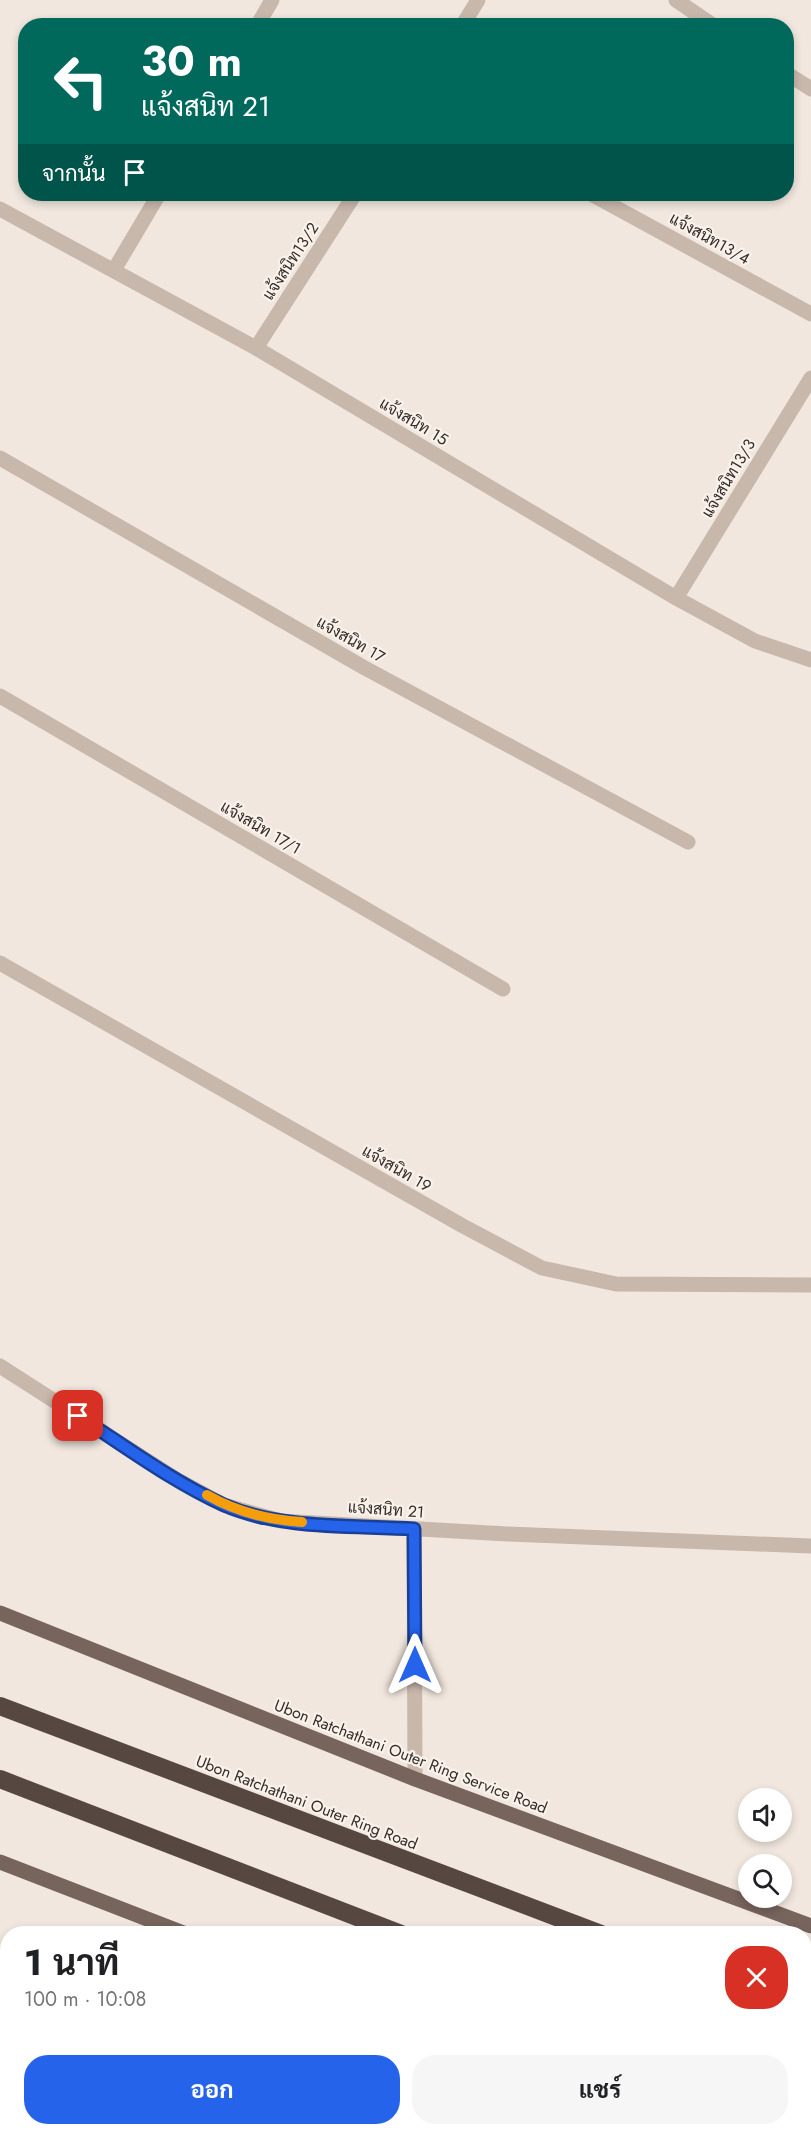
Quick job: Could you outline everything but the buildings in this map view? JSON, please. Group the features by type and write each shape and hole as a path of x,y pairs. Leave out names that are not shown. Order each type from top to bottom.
{"highway":[{"name":"Ubon Ratchathani Outer Ring Road","path":"0,1706 580,1926"},
{"path":"0,1779 380,1926"}],"main road":[{"name":"Ubon Ratchathani Outer Ring Service Road","path":"0,1614 416,1779 811,1926"},
{"path":"0,1862 166,1926"}],"street":[{"path":"262,18 272,0"},
{"path":"467,18 478,0"},
{"path":"676,0 702,18"},
{"path":"794,78 811,89"},
{"path":"114,270 155,201"},
{"name":"แจ้งสนิท13/2","path":"256,348 350,201"},
{"name":"แจ้งสนิท13/4","path":"604,201 811,314"},
{"name":"แจ้งสนิท 15","path":"0,209 256,348 676,598 755,641 811,660"},
{"name":"แจ้งสนิท13/3","path":"676,598 811,378"},
{"name":"แจ้งสนิท 17","path":"0,458 363,667 688,842"},
{"name":"แจ้งสนิท 17/1","path":"0,696 503,989"},
{"name":"แจ้งสนิท 19","path":"0,963 463,1226 542,1268 616,1284 811,1286"},
{"name":"แจ้งสนิท 21","path":"0,1366 176,1479 224,1505 281,1521 811,1546"},
{"path":"414,1529 416,1779"}],"slow traffic":[{"path":"207,1495 224,1505 281,1521 302,1522"}],"route":[{"path":"78,1416 176,1479 224,1505 281,1521 414,1529 415,1665"}]}
